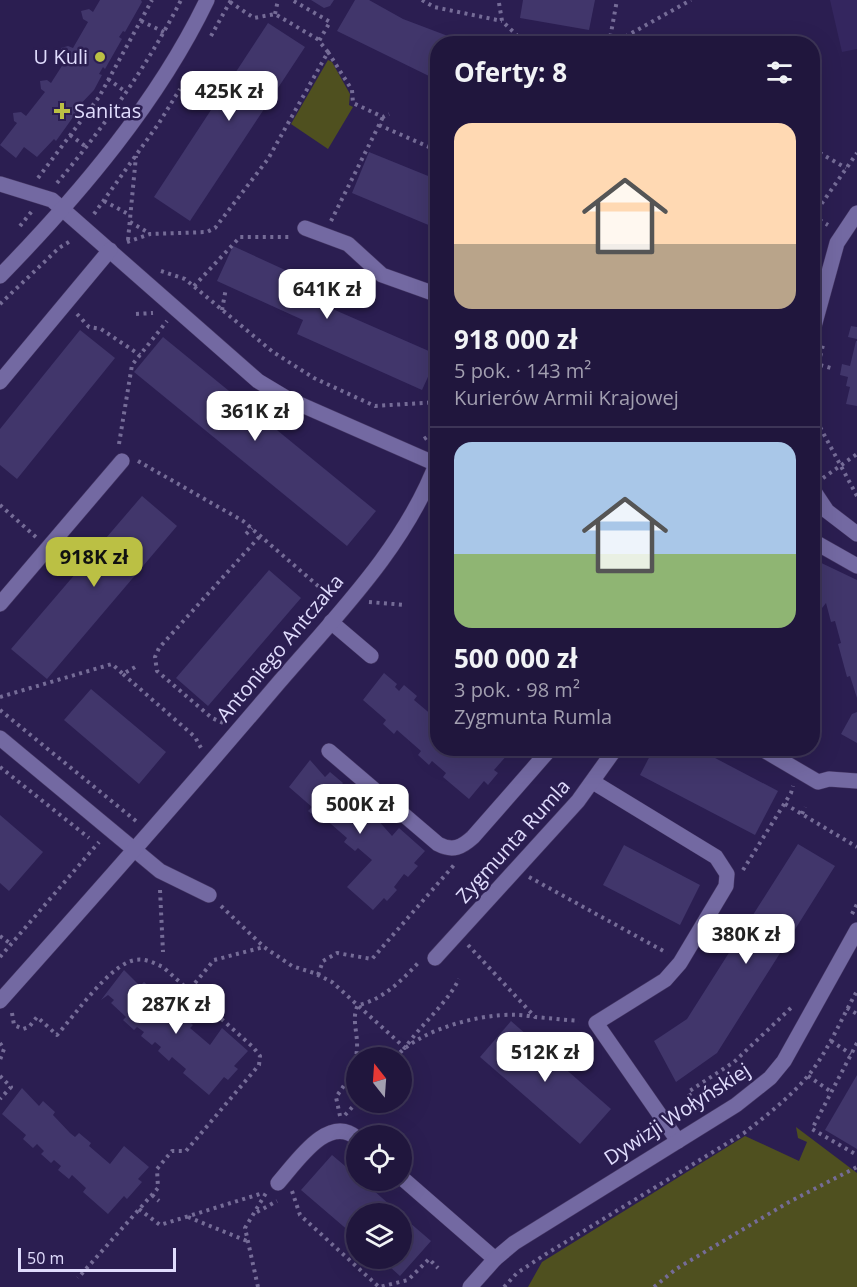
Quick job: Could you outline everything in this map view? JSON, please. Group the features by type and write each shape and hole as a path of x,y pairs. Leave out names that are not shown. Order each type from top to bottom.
{"street":[{"path":"0,276 64,210 167,72 207,0"},
{"path":"0,184 45,197 117,248 169,311 258,381 288,399 430,459"},
{"path":"820,305 837,243 857,213"},
{"path":"305,228 348,244 382,275 430,292"},
{"path":"0,382 66,303 117,248"},
{"path":"0,604 127,456"},
{"name":"Antoniego Antczaka","path":"7,1003 121,863 331,622 390,545 417,504 430,477"},
{"path":"820,490 827,512 857,534"},
{"path":"820,545 857,566"},
{"path":"331,622 371,656"},
{"path":"0,738 160,872 209,895"},
{"path":"329,751 438,844 450,849 464,846 544,756"},
{"name":"Zygmunta Rumla","path":"435,958 593,782 611,756"},
{"path":"774,756 818,782 829,779 857,781"},
{"path":"593,782 716,858 727,874 726,886 681,961 665,980 596,1023 678,1141"},
{"name":"Dywizji Wołyńskiej","path":"470,1287 495,1258 514,1243 736,1105 770,1078 784,1060 857,930"},
{"path":"277,1183 321,1136 337,1130 346,1132"},
{"path":"412,1187 495,1258"}],"path":[{"path":"40,172 70,135 108,79 152,0"},
{"path":"65,173 126,92 164,33 181,0"},
{"path":"275,14 278,0"},
{"path":"292,0 330,22 319,41"},
{"path":"422,0 434,7 502,21 518,36"},
{"path":"611,36 617,0"},
{"path":"625,36 691,0"},
{"path":"230,2 254,18 275,14 319,41 352,90 353,103 383,117"},
{"path":"500,3 502,21"},
{"path":"141,21 164,33"},
{"path":"117,248 128,240 150,234 207,232 215,228 268,159 328,52"},
{"path":"108,79 126,92"},
{"path":"324,235 355,169 359,168 383,117 389,114"},
{"path":"379,125 430,147"},
{"path":"70,135 85,146"},
{"path":"820,153 846,168"},
{"path":"820,206 857,153"},
{"path":"128,240 136,155"},
{"path":"104,201 130,215"},
{"path":"130,222 150,234"},
{"path":"194,286 240,237 301,237 305,228"},
{"path":"0,304 59,248 74,239"},
{"path":"153,268 185,279 281,357 314,378 375,406 430,403"},
{"path":"222,310 226,288"},
{"path":"66,303 89,327 101,329 140,355"},
{"path":"136,314 169,311"},
{"path":"169,311 132,365 119,444 127,456 252,528 334,599"},
{"path":"820,365 831,368"},
{"path":"820,427 857,496"},
{"path":"418,440 430,436"},
{"path":"820,482 857,454"},
{"path":"0,505 48,547"},
{"path":"246,534 252,528"},
{"path":"224,723 212,718 157,672 154,657 159,648 261,535"},
{"path":"385,603 405,605"},
{"path":"0,697 112,664 195,737 201,748"},
{"path":"123,674 137,666"},
{"path":"0,710 149,832"},
{"path":"0,767 121,863"},
{"path":"727,874 741,874 785,804 857,847"},
{"path":"802,814 805,807"},
{"path":"0,957 125,812"},
{"path":"318,975 322,961 337,953 372,959 463,855 464,846"},
{"path":"516,870 681,961"},
{"path":"160,872 164,952"},
{"path":"209,895 264,947 292,966 332,982 404,1047"},
{"path":"458,934 535,1017"},
{"path":"0,936 11,944"},
{"path":"195,983 214,960 264,947"},
{"path":"341,1119 336,1097 355,1064 357,1047 354,1012 358,1005 371,1002 388,991 421,960 435,958"},
{"path":"7,1003 14,1025 23,1029 29,1028 38,1017 57,1035 116,969 137,960 148,961 163,967 254,1047 260,1056 259,1065 186,1150 172,1151 157,1169 158,1188 78,1278"},
{"path":"406,1047 420,1026 454,990 459,979"},
{"path":"700,1114 688,1092 734,1062 793,1005 801,1005"},
{"path":"847,1008 857,1014"},
{"path":"407,1047 439,1031 481,1017 511,1013 596,1023"},
{"path":"831,1041 851,1054"},
{"path":"0,1043 4,1049 0,1060"},
{"path":"857,1043 812,1129 857,1155"},
{"path":"0,1076 11,1087 0,1099"},
{"path":"808,1076 830,1091"},
{"path":"654,1287 676,1269 789,1202 857,1167"},
{"path":"258,1287 245,1228 277,1183 300,1215 379,1287 408,1280 429,1259 438,1269"},
{"path":"139,1209 160,1225 258,1194"},
{"path":"152,1195 159,1201"},
{"path":"254,1213 277,1201"},
{"path":"187,1217 248,1241"}],"shaded area":[{"path":"830,0 857,0 857,49 842,52"},
{"path":"328,60 332,62 350,94 349,105 353,107 328,149 291,124"},
{"path":"796,1127 857,1173 857,1287 528,1287 542,1262 745,1136 799,1161 807,1142 798,1138"}],"building":[{"path":"100,0 141,0 142,2 125,32 123,31 119,37 122,39 105,69 103,67 99,74 102,75 94,90 74,111 76,113 56,141 54,139 37,157 24,147 16,158 0,145 17,123 14,121 13,113 21,112 26,116 45,92 41,89 40,81 47,80 51,83 67,58 62,55 61,48 68,46 73,48 88,22 83,19 81,11 89,9 93,12"},
{"path":"311,0 334,0 330,6 324,8"},
{"path":"355,0 369,0 403,19 448,36 430,36 430,77 337,31"},
{"path":"523,0 595,0 589,30 520,18"},
{"path":"268,23 305,47 190,221 154,197"},
{"path":"369,152 430,177 430,226 352,193"},
{"path":"233,246 318,285 312,300 430,352 430,372 422,390 297,334 303,320 217,281"},
{"path":"851,326 857,327 857,339 848,337"},
{"path":"80,330 115,358 17,479 0,465 0,429"},
{"path":"163,337 376,511 347,546 134,372"},
{"path":"856,341 857,406 846,404 850,387 846,386 848,377 840,375 842,364 850,366"},
{"path":"142,496 177,526 47,679 11,649"},
{"path":"820,562 857,580 857,698 850,676 847,677 838,644 841,643 835,621 831,622 826,603 822,608 820,607"},
{"path":"269,570 301,598 208,706 176,678"},
{"path":"384,673 397,684 395,687 399,691 404,685 417,696 414,700 430,713 430,756 506,756 494,770 498,773 488,785 484,781 469,799 443,777 446,773 432,761 429,765 418,755 421,751 397,730 394,734 383,724 386,720 363,700"},
{"path":"91,689 166,752 139,784 64,720"},
{"path":"857,712 857,743 841,734 852,714"},
{"path":"650,756 711,756 778,791 755,835 640,775"},
{"path":"310,760 325,777 330,772 343,783 340,787 359,803 357,805 361,809 366,804 379,815 376,818 392,836 399,828 425,851 414,863 418,866 408,877 404,874 394,887 397,890 387,901 384,898 373,910 347,887 372,860 358,848 355,851 344,842 347,838 323,817 320,821 308,811 312,807 289,787"},
{"path":"0,815 43,852 9,891 0,883"},
{"path":"798,844 835,866 717,1053 676,1082 654,1041 687,1019"},
{"path":"624,845 700,885 680,925 603,885"},
{"path":"124,970 140,986 144,982 157,993 154,996 176,1018 180,1013 193,1025 190,1028 210,1045 222,1028 248,1051 234,1066 238,1069 228,1080 224,1077 209,1095 183,1073 186,1069 172,1057 169,1061 158,1051 161,1047 155,1042 152,1045 141,1036 144,1032 137,1027 134,1030 123,1020 126,1017 111,1003 114,1000 108,995 101,1000"},
{"path":"511,1021 611,1109 580,1144 480,1057"},
{"path":"857,1075 857,1149 825,1130"},
{"path":"22,1088 39,1106 43,1101 55,1112 53,1115 70,1133 75,1137 79,1133 91,1143 89,1146 110,1164 124,1146 149,1167 138,1179 142,1182 127,1199 124,1196 108,1214 83,1192 86,1188 72,1175 69,1179 58,1170 61,1166 54,1160 51,1163 41,1154 44,1151 37,1144 33,1148 23,1139 26,1135 2,1114"},
{"path":"332,1155 346,1167 346,1191 374,1191 388,1203 346,1203 346,1229 301,1190"},
{"path":"412,1225 431,1241 412,1262"},
{"path":"392,1269 406,1269 400,1276"}],"place":[{"name":"U Kuli","path":"100,57"},
{"name":"Sanitas","path":"62,111"}]}
